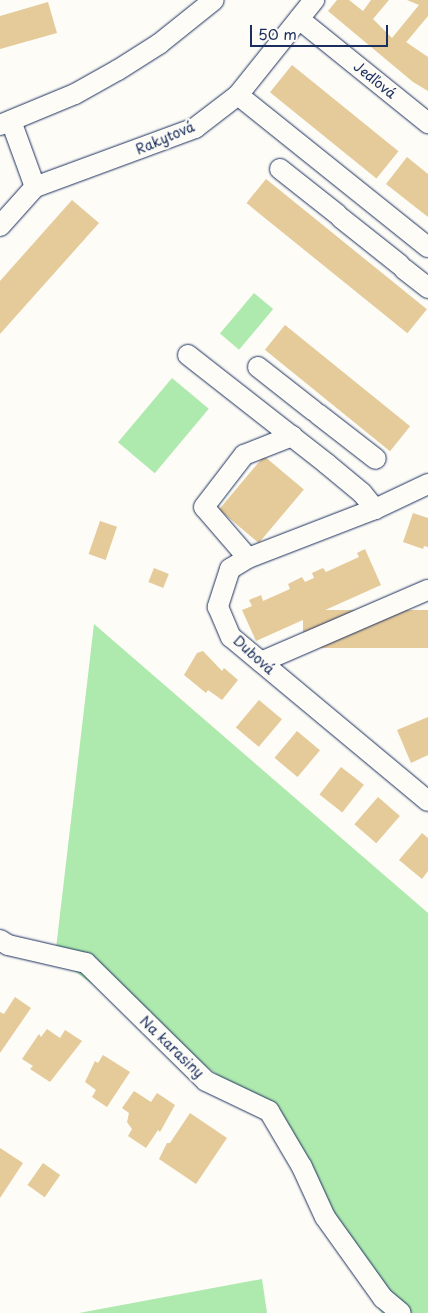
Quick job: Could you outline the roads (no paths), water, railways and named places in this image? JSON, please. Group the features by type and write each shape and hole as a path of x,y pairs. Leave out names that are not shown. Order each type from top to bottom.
{"street":[{"path":"0,226 35,187 5,123 118,70 159,44 214,0"},
{"name":"Rakytová","path":"35,187 195,128 238,95 314,0"},
{"name":"Jedľová","path":"299,18 428,123"},
{"path":"238,95 428,246"},
{"path":"280,168 428,288"},
{"path":"318,199 339,175"},
{"path":"371,242 392,217"},
{"path":"188,355 327,464 362,493 375,509"},
{"path":"258,367 376,460"},
{"path":"268,418 290,392"},
{"path":"248,558 204,507 244,455 292,436"},
{"path":"327,464 349,438"},
{"name":"Dubová","path":"424,793 231,636 218,606 230,569 248,558 375,509 428,484"},
{"path":"261,662 427,590"},
{"name":"Na karasiny","path":"0,940 8,946 86,963 206,1081 270,1111 302,1167 325,1217 383,1298 401,1313"}]}
